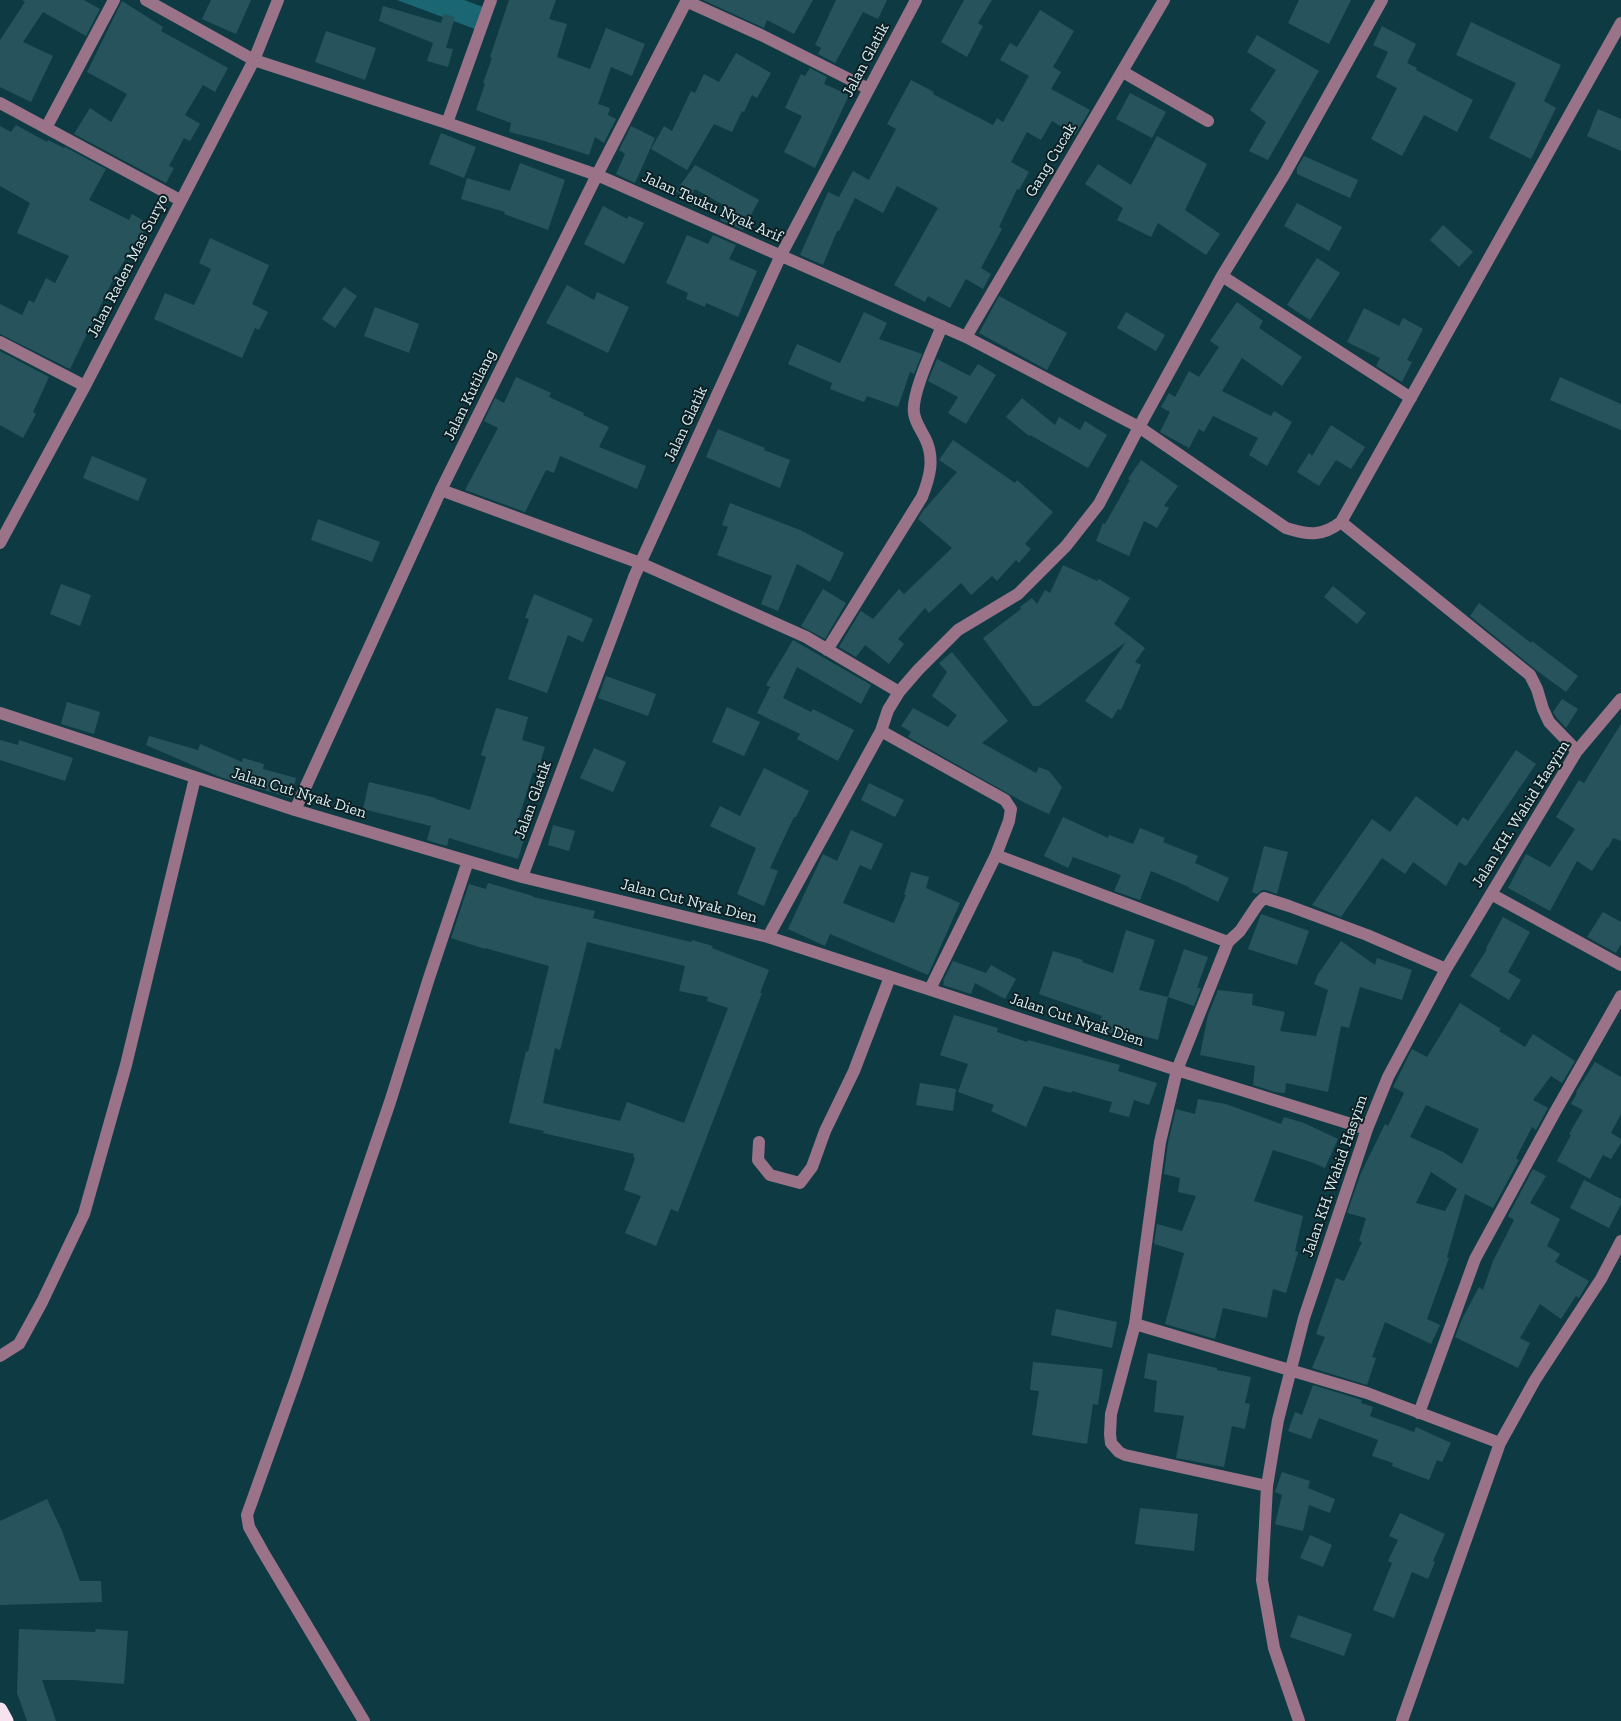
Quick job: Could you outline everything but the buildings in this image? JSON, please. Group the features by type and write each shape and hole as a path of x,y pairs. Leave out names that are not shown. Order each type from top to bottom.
{"highway":[{"path":"0,1710 6,1721"}],"street":[{"path":"46,128 114,0"},
{"name":"Jalan Teuku Nyak Arif","path":"146,0 254,60 447,123 597,175 966,337 1139,427 1286,528 1305,534 1330,531 1341,522"},
{"name":"Jalan Raden Mas Suryo","path":"0,543 85,386 254,60 278,0"},
{"path":"447,123 491,0"},
{"name":"Jalan Glatik","path":"522,877 640,563 781,255 916,0"},
{"name":"Gang Cucak","path":"966,337 1164,0"},
{"path":"768,937 881,731 888,710 899,692 958,630 1018,594 1066,546 1099,504 1222,276 1289,166 1382,0"},
{"path":"687,1 869,89"},
{"name":"Jalan Kutilang","path":"295,810 441,490 597,175 687,1"},
{"path":"1577,751 1549,722 1530,675 1341,522 1621,23"},
{"path":"1123,72 1208,121"},
{"path":"0,103 180,200"},
{"path":"1222,276 1411,398"},
{"path":"827,650 922,496 927,484 931,467 930,450 914,414 914,402 942,326"},
{"path":"0,342 85,386"},
{"path":"441,490 640,563 806,637 899,692"},
{"name":"Jalan KH. Wahid Hasyim","path":"1299,1721 1274,1648 1262,1580 1268,1486 1278,1420 1304,1318 1367,1128 1388,1077 1446,969 1577,751 1621,698"},
{"name":"Jalan Cut Nyak Dien","path":"0,713 295,810 522,877 768,937 1177,1070 1367,1128"},
{"path":"881,731 1005,800 1011,809 1009,821 996,855 930,989"},
{"path":"0,1356 19,1344 42,1302 84,1214 126,1065 195,778"},
{"path":"996,855 1228,942"},
{"path":"364,1721 262,1552 249,1527 247,1515 384,1121 468,861"},
{"path":"1491,894 1621,965"},
{"path":"1268,1486 1125,1455 1119,1452 1111,1443 1111,1414 1135,1324 1160,1142 1177,1070 1228,942 1240,931 1262,900 1266,898 1367,935 1446,969"},
{"path":"759,1142 758,1160 770,1175 800,1183 812,1167 826,1130 854,1071 890,977"},
{"path":"1419,1413 1475,1259 1621,996"},
{"path":"1402,1721 1500,1444 1535,1380 1601,1279 1621,1241"},
{"path":"1135,1324 1367,1394 1500,1444"}],"shaded area":[{"path":"397,0 464,0 483,7 475,29"}]}
